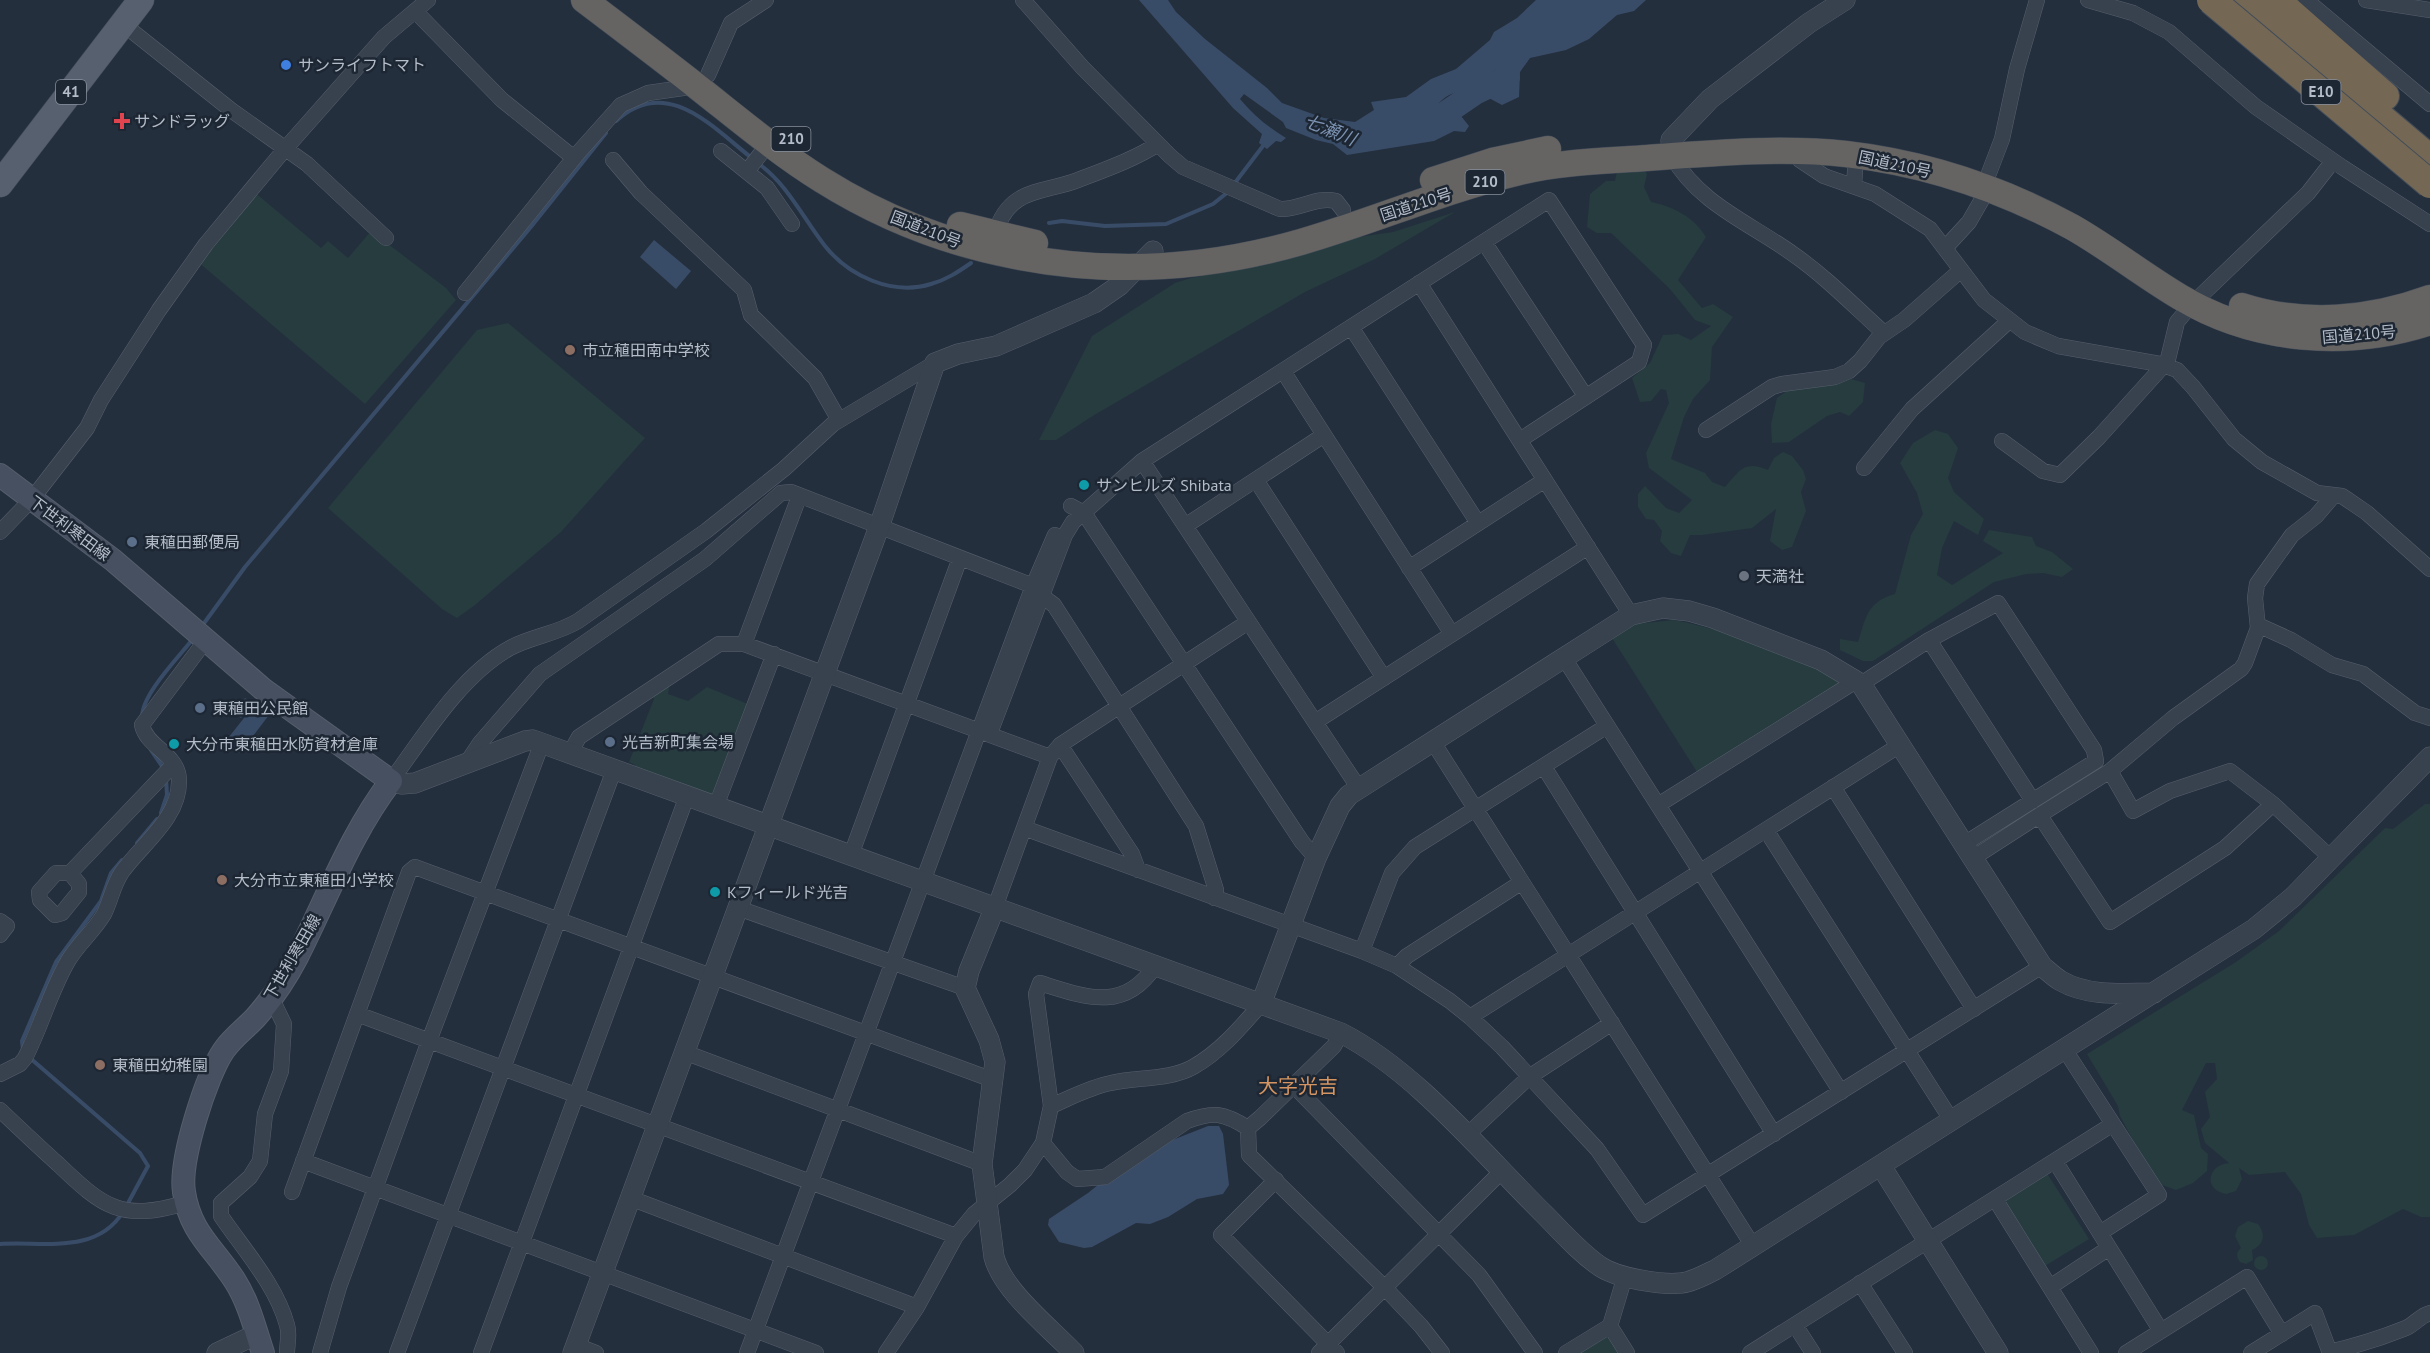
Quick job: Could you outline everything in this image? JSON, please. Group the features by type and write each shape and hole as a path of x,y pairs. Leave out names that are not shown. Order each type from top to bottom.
{"highway":[{"name":"国道210号","path":"584,0 844,175 901,203 966,227 1029,242 1145,259 1297,226 1511,156 1545,149 1671,148 1793,151 1856,156 1988,181"},
{"name":"国道210号","path":"611,0 703,80 757,158 820,180 906,223 939,236 993,252 1041,261 1145,259 1215,261 1273,249 1471,186 1539,168 1775,135 1851,140 1915,151 1988,181 2198,297 2241,324 2274,333 2341,338 2373,336 2430,322"},
{"name":"E10","path":"2242,0 2430,159"},
{"path":"2276,0 2430,134"},
{"name":"E10","path":"2202,2 2430,184"},
{"path":"2202,2 2276,45 2430,166"},
{"name":"国道210号","path":"2198,297 2261,312 2317,318 2376,313 2430,298"}],"main road":[{"name":"41","path":"0,184 141,0"},
{"name":"下世利寒田線","path":"0,475 113,560 264,690 391,781 366,819 296,958 271,997 256,1017 226,1047 215,1066 184,1159 182,1181 185,1203 199,1236 241,1291 260,1343"}],"street":[{"path":"0,532 32,499 87,428 100,400 117,378 159,310 200,253 285,149 384,37 428,0"},
{"path":"465,293 614,111 630,100 703,80 731,23 766,0"},
{"path":"1023,0 1082,67 1183,167 1273,206 1291,208 1326,198 1336,201 1342,210"},
{"path":"1845,0 1801,29 1710,99 1671,148 1682,173 1717,206 1791,252 1821,274 1884,333"},
{"path":"1946,248 1969,222 1988,181 2002,139 2017,69 2037,0"},
{"path":"2088,0 2133,13 2169,32 2256,107 2333,161 2430,224"},
{"path":"2306,0 2430,104"},
{"path":"2366,0 2430,10"},
{"path":"415,11 502,100 574,158"},
{"path":"123,24 206,91 307,164 386,238"},
{"path":"995,234 1008,208 1029,192 1077,180 1158,144"},
{"path":"722,150 757,158 767,188 792,224"},
{"path":"1793,151 1800,160 1824,176 1875,194 1930,229 1984,300 2025,332 2050,344 2164,365 2182,374 2235,439 2262,462 2312,491 2342,496 2361,508 2430,569"},
{"path":"1854,186 1856,156"},
{"path":"613,160 641,193 744,290 751,315 815,378 839,420"},
{"path":"2002,441 2043,471 2060,475 2099,437 2164,365 2168,358 2177,321 2198,297 2268,233 2308,192 2333,161"},
{"path":"1037,591 1078,510 1131,469 1549,200 1644,345 1639,362 1520,440"},
{"path":"1484,242 1586,397"},
{"path":"1145,259 1113,290 1073,313 996,346 958,354 935,363 839,420 766,484 658,566 568,627 511,648 500,655 460,689 391,781 402,784 415,783 533,740 1341,1033 1360,1043 1394,1068 1435,1103 1501,1172 1572,1242 1602,1268 1625,1276 1681,1283 1715,1270 2254,929 2293,897 2430,757"},
{"path":"1706,430 1772,387 1835,377 1849,371 1884,333 1904,320 1961,270"},
{"path":"1419,283 1631,615"},
{"path":"1864,468 1912,409 2009,321"},
{"path":"1351,327 1478,523"},
{"path":"596,1353 574,1349 879,527 935,363"},
{"path":"1283,371 1452,634"},
{"path":"1185,526 1324,435"},
{"path":"1142,461 1360,790"},
{"path":"1256,480 1384,678"},
{"path":"1409,568 1545,480"},
{"path":"466,764 480,743 540,674 705,559 774,497 781,493 791,492 960,558 1037,591 1054,605 1196,826 1216,890 1214,898"},
{"path":"1968,851 2035,818 2110,771 2173,718 2241,669 2258,625 2255,598 2257,584 2292,535 2316,516 2334,495"},
{"path":"744,644 799,497"},
{"path":"1078,510 1185,663 1302,842 1316,858"},
{"path":"747,1353 923,882 984,732 1037,591 1055,535"},
{"path":"1315,722 1588,547"},
{"path":"851,855 960,558"},
{"path":"1658,805 1858,682 1998,603 2094,750 2097,761 2033,801 1968,851"},
{"path":"1051,1106 1108,1083 1171,1074 1191,1068 1209,1056 1239,1029 1261,1004 1292,927 1316,858 1340,806 1349,795 1631,615 1663,608 1697,614 1821,660 1858,682 2042,966 2061,981 2102,993 2154,993"},
{"path":"1074,1353 998,1272 982,1164 995,1062 989,1040 965,988 969,971 1055,751 1248,622"},
{"path":"2258,625 2291,640 2332,664 2362,674 2415,713 2430,718"},
{"path":"0,1074 20,1064 25,1058 68,960 102,918 122,872 171,812 179,783 178,771 168,754 148,737 142,725 206,640"},
{"path":"1929,640 2033,801"},
{"path":"570,753 579,737 719,644 744,644 984,732 1055,751 1132,854 1138,870"},
{"path":"716,806 774,654"},
{"path":"1564,658 1841,1092"},
{"path":"1362,951 1392,873 1415,847 1607,726"},
{"path":"1433,742 1753,1246"},
{"path":"320,1353 339,1287 542,743"},
{"path":"1470,1017 1900,745"},
{"path":"70,873 174,764"},
{"path":"1544,767 1774,1134"},
{"path":"397,1353 614,770"},
{"path":"2110,771 2133,811 2170,791 2230,771 2273,804 2331,858"},
{"path":"1833,788 1974,1009"},
{"path":"480,1353 687,796"},
{"path":"2035,818 2044,822 2110,922 2225,848 2273,804"},
{"path":"1024,828 1362,951 1397,966 1450,1001 1502,1047 1597,1149 1643,1215 2042,966"},
{"path":"1766,830 1952,1121"},
{"path":"292,1192 409,872 415,867 993,1080"},
{"path":"1397,966 1407,956 1522,882"},
{"path":"738,908 965,988"},
{"path":"0,921 7,926 0,934"},
{"path":"885,1353 917,1306 956,1236 974,1214 1025,1170 1043,1143 1051,1106 1036,994 1040,982 1078,995 1098,998 1120,996 1149,976 1155,966"},
{"path":"271,997 283,1018 284,1031 281,1071 264,1119 262,1155 253,1174 223,1200 219,1209 221,1216 273,1292 287,1324 286,1353"},
{"path":"357,1014 956,1236"},
{"path":"1466,1136 1528,1077 1612,1023"},
{"path":"1341,1033 1334,1046 1248,1128 1249,1155 1384,1288 1421,1326 1442,1353"},
{"path":"2065,1050 2159,1195 2100,1233"},
{"path":"684,1052 982,1164"},
{"path":"1294,1086 1490,1287 1535,1353"},
{"path":"0,1110 87,1192 104,1204 143,1211 165,1209 185,1203"},
{"path":"1043,1143 1067,1172 1077,1179 1105,1177 1187,1121 1202,1115 1219,1113 1231,1117 1248,1128"},
{"path":"1750,1353 2113,1124"},
{"path":"303,1161 816,1353"},
{"path":"2055,1161 2161,1331"},
{"path":"1881,1166 1998,1353"},
{"path":"1276,1180 1221,1235 1328,1350 1384,1288 1501,1172"},
{"path":"630,1198 917,1306"},
{"path":"1995,1198 2091,1353"},
{"path":"2050,1287 2109,1248"},
{"path":"1566,1353 1610,1326 1625,1276"},
{"path":"2126,1353 2247,1277 2282,1334"},
{"path":"1860,1283 1905,1353"},
{"path":"2251,1353 2315,1313 2329,1352 2387,1336 2413,1325 2425,1314 2430,1314"},
{"path":"1795,1325 1813,1353"},
{"path":"1610,1326 1627,1353"},
{"path":"216,1353 260,1343"}],"green space":[{"path":"1643,167 1647,174 1644,187 1651,202 1683,214 1696,224 1706,237 1678,280 1702,308 1713,304 1733,317 1712,347 1710,380 1693,399 1684,417 1671,459 1705,473 1712,482 1725,487 1743,468 1753,466 1768,470 1774,458 1783,452 1792,456 1803,470 1806,479 1801,492 1806,511 1792,547 1782,550 1770,541 1776,509 1752,528 1690,535 1681,556 1671,553 1660,541 1662,531 1654,520 1646,519 1638,507 1638,494 1645,486 1666,508 1679,513 1692,500 1649,468 1646,453 1669,403 1666,390 1661,389 1651,401 1640,402 1632,378 1650,363 1663,335 1678,334 1691,340 1711,326 1695,320 1670,289 1611,233 1597,233 1587,227 1590,194 1606,181 1615,181 1617,171"},
{"path":"253,191 321,248 328,241 348,258 371,231 446,288 456,300 365,404 197,261"},
{"path":"1455,212 1375,259 1305,292 1091,417 1056,440 1039,440 1092,336 1175,283 1255,265 1344,239 1393,232"},
{"path":"508,323 645,438 561,532 457,618 442,609 328,508 477,330"},
{"path":"1837,375 1865,383 1863,402 1849,416 1840,412 1827,416 1789,442 1772,443 1771,424 1777,398 1798,383"},
{"path":"1935,430 1948,434 1958,448 1948,478 1954,492 1984,519 1978,535 1954,521 1942,548 1937,575 1952,585 2003,553 1983,541 1989,530 2032,537 2036,546 2052,552 2073,569 2062,577 2043,573 2026,574 1994,582 1873,661 1863,661 1840,650 1840,639 1858,642 1866,618 1873,606 1895,594 1911,535 1923,514 1917,493 1900,463 1913,443"},
{"path":"1674,620 1717,630 1780,652 1840,680 1838,687 1699,775 1612,638 1635,624"},
{"path":"670,683 668,694 688,701 707,687 750,705 716,792 709,796 634,769 635,765 629,762 654,699 652,695"},
{"path":"2425,804 2430,804 2430,1217 2421,1217 2403,1209 2354,1235 2317,1238 2309,1225 2301,1194 2285,1172 2249,1175 2239,1168 2242,1179 2236,1191 2226,1194 2219,1192 2211,1183 2212,1173 2216,1168 2229,1163 2205,1143 2201,1129 2210,1117 2205,1092 2217,1079 2215,1063 2206,1063 2182,1110 2194,1115 2201,1148 2208,1154 2207,1171 2193,1183 2176,1190 2162,1185 2152,1176 2120,1116 2118,1106 2087,1054 2236,962 2279,931 2385,828 2393,829"},
{"path":"2041,1164 2089,1239 2040,1269 1992,1194"},
{"path":"2248,1221 2258,1224 2263,1235 2259,1245 2252,1250 2253,1260 2246,1264 2240,1262 2238,1258 2237,1253 2241,1248 2235,1236 2238,1227"},
{"path":"2261,1256 2266,1258 2268,1263 2266,1268 2261,1270 2256,1268 2254,1263 2256,1258"},
{"path":"1609,1336 1620,1353 1580,1353"}],"water":[{"path":"1139,0 1168,0 1176,12 1205,39 1267,88 1282,103 1324,118 1355,122 1374,110 1371,102 1406,97 1431,79 1456,69 1490,40 1494,32 1517,18 1536,0 1646,0 1634,11 1617,15 1589,39 1566,50 1530,58 1520,72 1519,97 1502,105 1478,94 1462,91 1454,93 1439,103 1444,108 1453,106 1469,126 1465,132 1454,131 1434,141 1347,155 1333,144 1286,128 1283,122 1244,94 1240,99 1250,110 1286,138 1281,142 1276,141 1267,149 1259,143 1262,134 1233,108"},
{"path":"654,240 691,271 676,289 640,257"},
{"path":"245,698 252,703 241,718 234,712"},
{"path":"255,704 269,715 240,753 225,742"},
{"path":"1208,1126 1219,1126 1223,1134 1229,1185 1223,1194 1197,1199 1168,1217 1150,1224 1136,1223 1092,1247 1084,1248 1059,1242 1048,1225 1049,1219 1088,1193 1124,1164 1165,1143"}],"waterway":[{"name":"七瀬川","path":"1428,125 1475,93 1508,77"},
{"path":"616,121 635,108 653,103 671,104 706,121 753,159"},
{"path":"202,626 245,567 530,228 606,133"},
{"path":"1234,184 1266,142"},
{"path":"759,164 787,192 835,257 872,281 901,287 916,287 942,280 971,263"},
{"path":"1049,223 1062,221 1105,226 1166,224 1213,204 1228,192"},
{"path":"142,718 143,709 154,688 192,640"},
{"path":"151,750 164,769"},
{"path":"161,813 167,795 166,779"},
{"path":"137,843 157,819"},
{"path":"23,1050 22,1041 56,962 101,901 111,873 122,860"},
{"path":"30,1058 140,1153 148,1166 127,1205"},
{"path":"0,1244 51,1244 84,1240 112,1226 123,1212"}],"place":[{"name":"サンライフトマト","path":"286,65"},
{"name":"サンドラッグ","path":"122,121"},
{"name":"市立稙田南中学校","path":"570,350"},
{"name":"サンヒルズ Shibata","path":"1084,485"},
{"name":"東稙田郵便局","path":"132,542"},
{"name":"天満社","path":"1744,576"},
{"name":"東稙田公民館","path":"200,708"},
{"name":"光吉新町集会場","path":"610,742"},
{"name":"大分市東稙田水防資材倉庫","path":"174,744"},
{"name":"大分市立東稙田小学校","path":"222,880"},
{"name":"Kフィールド光吉","path":"715,892"},
{"name":"東稙田幼稚園","path":"100,1065"}],"district":[{"name":"大字光吉","path":"1298,1086"}]}
